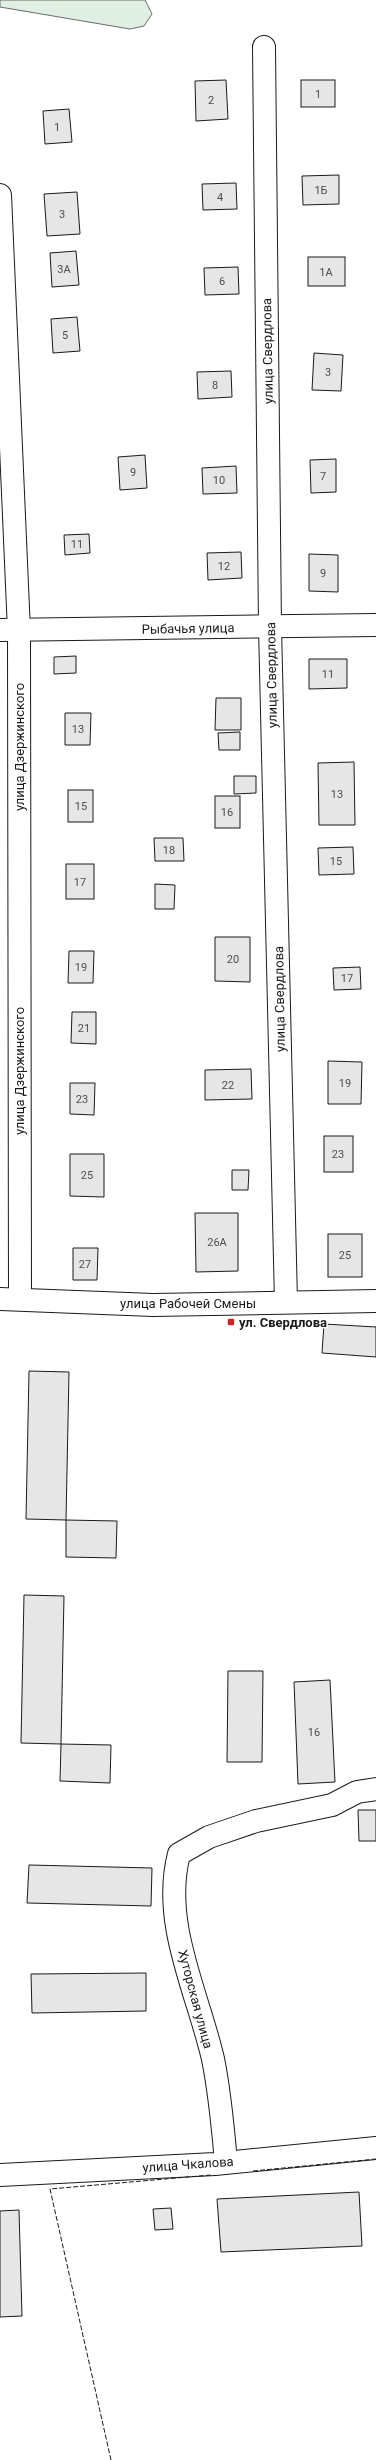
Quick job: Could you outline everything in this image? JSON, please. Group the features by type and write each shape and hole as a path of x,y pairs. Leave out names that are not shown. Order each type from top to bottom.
{"street":[{"name":"улица Свердлова","path":"264,47 270,627 286,1302"},
{"name":"улица Дзержинского","path":"0,195 9,630 10,1299"},
{"name":"Рыбачья улица","path":"9,630 376,625"},
{"name":"улица Рабочей Смены","path":"10,1299 153,1304 376,1301"},
{"name":"Хуторская улица","path":"226,2162 213,2060 200,2011 187,1975 177,1923 174,1875 179,1854 209,1836 256,1821 332,1805 357,1792 376,1788"},
{"name":"улица Чкалова","path":"0,2175 226,2162 376,2148"}],"green space":[{"path":"0,0 145,0 152,14 144,26 130,29 0,7"}],"building":[{"path":"226,80 228,119 196,121 195,81"},
{"path":"301,80 335,80 335,107 301,107"},
{"path":"69,109 72,142 45,144 43,111"},
{"path":"339,175 339,204 303,205 302,176"},
{"path":"236,183 237,209 203,210 202,184"},
{"path":"77,192 80,234 47,236 44,194"},
{"path":"76,251 79,285 52,287 50,253"},
{"path":"308,257 345,257 345,286 308,286"},
{"path":"238,267 239,294 205,295 204,268"},
{"path":"77,317 80,351 53,353 51,319"},
{"path":"314,353 343,355 341,391 312,390"},
{"path":"231,371 232,397 198,399 197,372"},
{"path":"145,455 147,488 120,490 118,457"},
{"path":"336,459 336,492 311,493 310,460"},
{"path":"236,466 237,493 203,494 202,468"},
{"path":"89,534 90,553 65,555 64,535"},
{"path":"241,552 242,578 208,580 207,553"},
{"path":"309,554 338,555 338,592 309,591"},
{"path":"76,656 76,673 54,674 54,657"},
{"path":"309,659 347,659 347,688 309,689"},
{"path":"216,698 241,698 241,730 215,730"},
{"path":"65,713 91,713 90,745 65,745"},
{"path":"240,732 240,750 219,750 218,733"},
{"path":"354,762 355,825 319,825 318,763"},
{"path":"234,776 256,776 256,793 234,794"},
{"path":"68,790 93,790 93,822 68,822"},
{"path":"215,796 240,796 240,828 215,828"},
{"path":"154,838 183,838 184,861 155,861"},
{"path":"353,847 354,874 319,875 318,848"},
{"path":"66,864 94,864 94,899 66,899"},
{"path":"155,884 175,885 174,909 155,909"},
{"path":"215,937 250,937 250,982 215,981"},
{"path":"69,951 94,951 93,983 68,983"},
{"path":"360,967 361,989 334,990 333,968"},
{"path":"72,1012 96,1012 96,1044 71,1043"},
{"path":"328,1061 362,1062 361,1104 328,1104"},
{"path":"251,1069 252,1099 205,1100 205,1070"},
{"path":"70,1083 95,1083 94,1115 70,1114"},
{"path":"324,1136 353,1136 353,1172 324,1172"},
{"path":"70,1154 104,1154 104,1197 70,1196"},
{"path":"232,1170 249,1170 248,1190 232,1190"},
{"path":"195,1213 238,1213 238,1271 196,1272"},
{"path":"328,1234 362,1234 362,1277 328,1277"},
{"path":"73,1248 98,1248 97,1280 73,1280"},
{"path":"324,1324 376,1327 376,1357 322,1353"},
{"path":"29,1371 69,1372 66,1520 26,1519"},
{"path":"66,1520 117,1521 116,1558 66,1557"},
{"path":"24,1595 64,1596 61,1744 21,1743"},
{"path":"228,1671 263,1671 262,1762 227,1762"},
{"path":"330,1680 335,1782 298,1784 294,1682"},
{"path":"61,1744 111,1745 110,1783 60,1781"},
{"path":"358,1810 376,1810 376,1841 359,1841"},
{"path":"29,1865 152,1868 151,1906 27,1903"},
{"path":"146,1973 146,2011 32,2013 31,1974"},
{"path":"359,2192 362,2246 221,2252 217,2199"},
{"path":"171,2208 173,2229 155,2230 153,2209"},
{"path":"19,2210 22,2316 0,2317 0,2211"}],"fence":[{"path":"253,2171 376,2159"},
{"path":"111,2460 50,2189 211,2175"}],"place":[{"name":"ул. Свердлова","path":"231,1322"}]}
